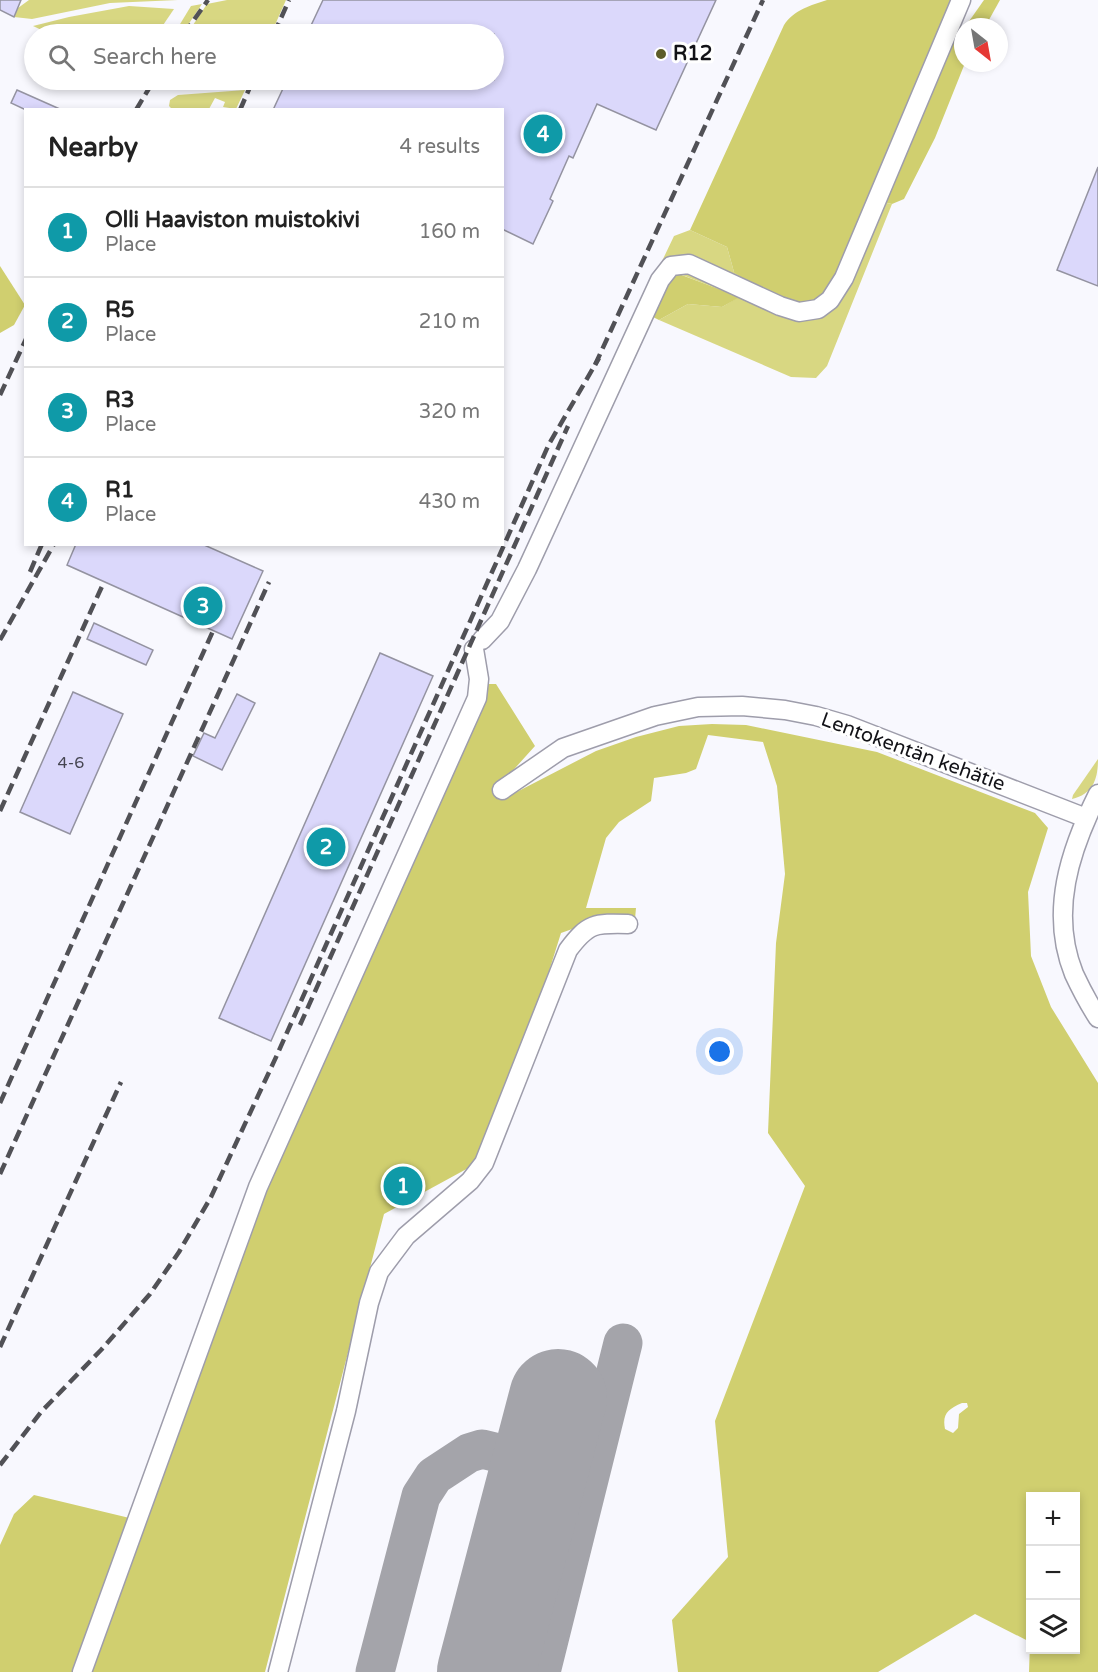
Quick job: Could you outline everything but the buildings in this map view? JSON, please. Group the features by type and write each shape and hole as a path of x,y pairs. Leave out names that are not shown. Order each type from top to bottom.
{"street":[{"path":"82,1672 258,1188 477,698 478,645 500,621 527,569 660,280 671,266 689,264 780,306 799,312 818,309 830,300 844,278 961,0"},
{"name":"Lentokentän kehätie","path":"502,790 563,748 655,716 698,707 742,706 785,710 847,725 1086,818"},
{"path":"1098,794 1086,818 1070,862 1063,891 1062,921 1066,947 1074,973 1098,1018"},
{"path":"278,1672 346,1411 369,1303 379,1272 406,1236 470,1181 484,1163 568,950 581,932 600,924 628,924"}],"shaded area":[{"path":"29,0 178,0 110,3 32,19 14,17 18,8"},
{"path":"227,0 286,0 275,24 194,24 207,4"},
{"path":"827,0 966,0 959,18 954,18 954,31 947,49 954,40 954,72 961,72 935,138 904,199 892,204 883,202 845,292 794,307 766,294 734,272 727,247 690,230 784,25 798,12"},
{"path":"984,0 1000,0 990,18 971,18"},
{"path":"202,4 189,24 180,24 191,6"},
{"path":"129,6 174,9 164,24 41,24"},
{"path":"245,90 236,108 223,107 225,102 215,98 210,108 171,108 170,100 178,95"},
{"path":"882,202 892,204 827,366 816,378 791,377 659,320 688,304 722,307 739,297 672,271 653,280 674,236 690,230 727,247 734,272"},
{"path":"0,266 24,307 14,325 0,333"},
{"path":"671,271 740,297 722,307 688,304 659,320 651,316"},
{"path":"488,684 496,684 535,746 498,787 501,800 596,751 636,737 679,726 746,725 877,752 1035,813 1048,828 1028,892 1031,956 1051,1007 1098,1083 1098,1672 1029,1672 1030,1654 1080,1654 1080,1492 1026,1492 1026,1640 975,1614 878,1672 678,1672 672,1620 728,1557 715,1421 805,1186 768,1133 776,943 785,874 777,786 763,742 708,735 696,769 686,773 654,778 651,801 619,822 606,838 586,908 636,908 635,919 592,922 561,933 515,1080 472,1166 384,1214 265,1672 0,1672 0,1545 14,1514 34,1495 142,1521 259,1196","holes":["962,1403 967,1403 968,1407 959,1414 958,1428 953,1433 945,1429 944,1419 950,1410"]},
{"path":"1098,759 1093,785 1079,797 1072,799 1073,795"}],"taxiway":[{"path":"541,1672 623,1343"},
{"path":"375,1672 421,1496 434,1476 469,1453 482,1449 540,1463"}],"runway":[{"path":"486,1672 558,1398"}],"railway":[{"path":"191,24 208,0"},
{"path":"278,24 289,0"},
{"path":"595,365 763,0"},
{"path":"137,108 148,90"},
{"path":"241,108 249,90"},
{"path":"0,395 24,343"},
{"path":"504,545 549,444 599,358"},
{"path":"300,1025 568,426"},
{"path":"30,572 41,546"},
{"path":"0,640 53,546"},
{"path":"0,1465 41,1412 101,1350 150,1294 179,1252 211,1197 277,1055 504,546"},
{"path":"0,811 104,582"},
{"path":"0,1174 269,582"},
{"path":"0,1103 213,631"},
{"path":"0,1347 121,1082"}],"place":[{"name":"R12","path":"661,54"},
{"name":"R1","path":"543,134"},
{"name":"R3","path":"203,606"},
{"name":"R5","path":"326,847"},
{"name":"Olli Haaviston muistokivi","path":"403,1186"}]}
